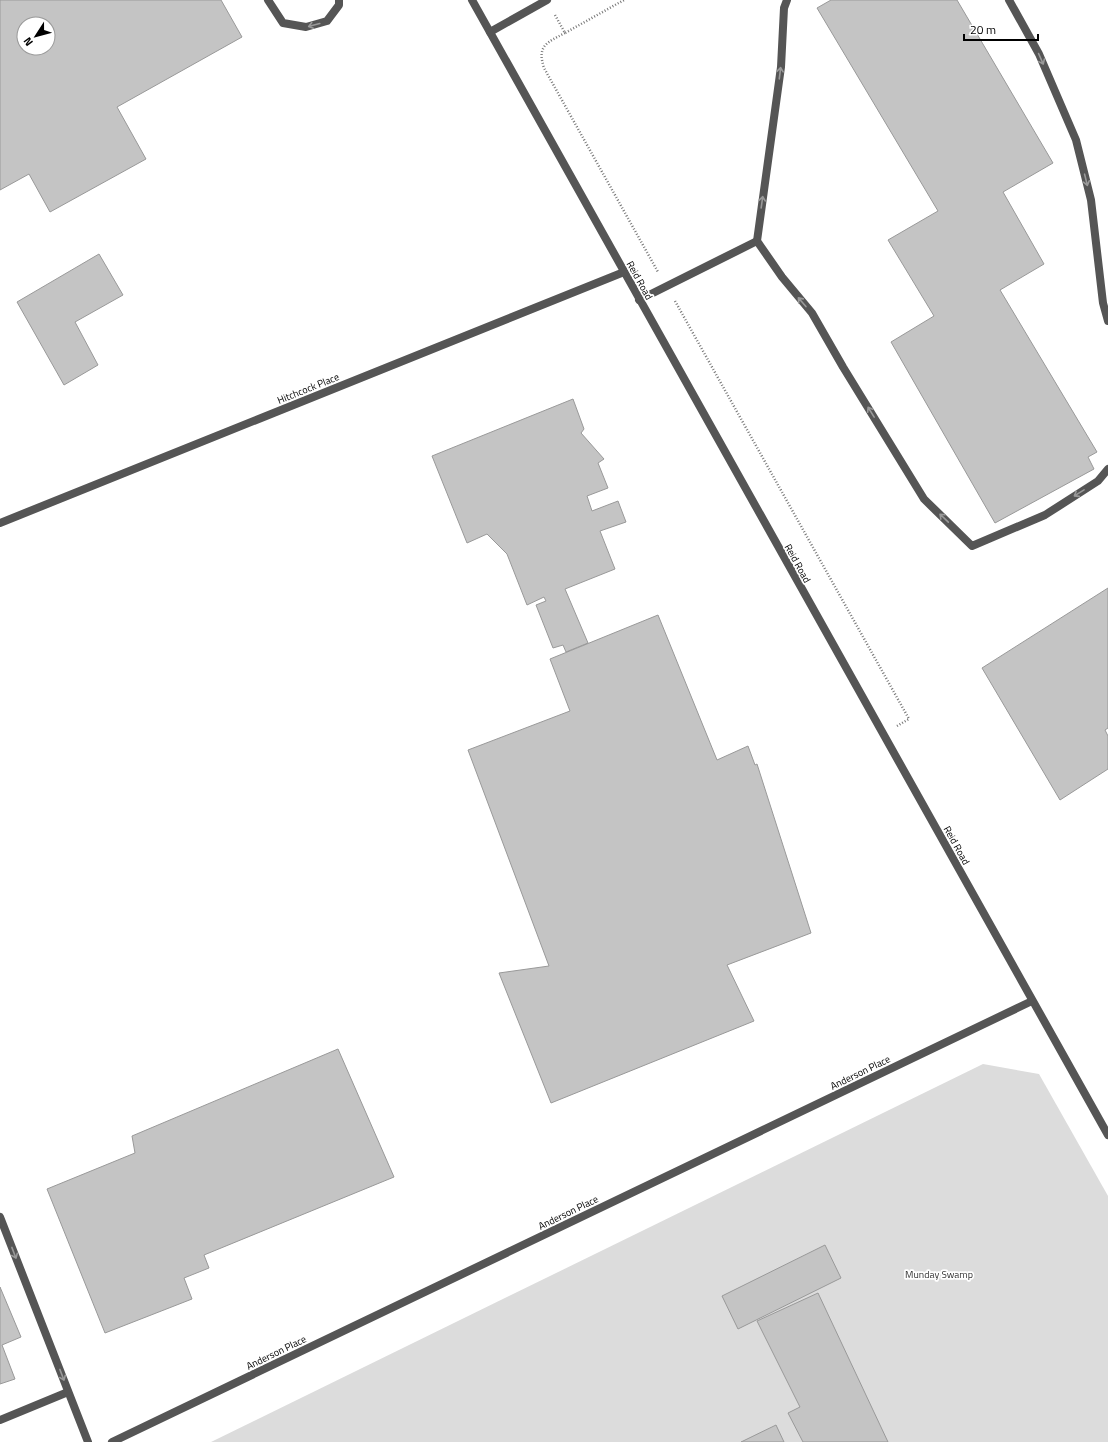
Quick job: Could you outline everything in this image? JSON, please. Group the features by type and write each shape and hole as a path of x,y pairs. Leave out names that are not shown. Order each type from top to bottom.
{"street":[{"path":"268,0 283,23 306,27 327,21 339,5 338,0"},
{"name":"Reid Road","path":"472,0 1108,1135"},
{"path":"490,32 547,0"},
{"path":"787,0 784,8 781,67 757,241 782,277 812,313 843,367 924,499 972,546 1045,514 1098,481 1108,469"},
{"path":"1009,0 1039,54 1076,140 1091,200 1103,303 1108,321"},
{"path":"640,300 757,241"},
{"name":"Hitchcock Place","path":"0,523 624,272"},
{"name":"Anderson Place","path":"112,1442 1032,1001"},
{"path":"0,1217 88,1442"},
{"path":"0,1420 68,1392"}],"path":[{"path":"547,0 565,33"},
{"path":"624,0 552,40 543,47 541,57 544,68 909,719 883,734"}],"green space":[{"name":"Munday Swamp","path":"983,1064 1039,1074 1108,1196 1108,1442 211,1442"}],"building":[{"path":"0,0 221,0 242,37 117,107 146,159 50,212 29,174 0,190"},
{"path":"831,0 957,0 1053,163 1003,192 1044,264 1000,290 1097,452 1088,457 1094,469 995,523 891,342 934,316 888,240 938,211 817,8"},
{"path":"99,254 123,295 75,322 98,365 64,385 17,302"},
{"path":"573,399 584,429 581,433 604,459 598,463 608,488 587,496 592,511 618,501 626,522 600,531 615,569 565,589 588,643 566,652 563,645 553,648 536,605 546,601 544,597 527,605 507,554 487,534 467,543 432,456"},
{"path":"1108,588 1108,728 1105,730 1108,736 1108,769 1060,800 982,668"},
{"path":"658,615 717,760 748,746 755,765 757,764 811,933 727,965 754,1021 551,1103 499,973 549,966 468,750 570,711 550,659"},
{"path":"338,1049 394,1177 204,1255 209,1268 184,1278 192,1299 105,1333 47,1189 135,1153 132,1136"},
{"path":"825,1245 841,1278 738,1329 722,1296"},
{"path":"0,1287 21,1337 2,1345 15,1379 0,1384"},
{"path":"818,1293 888,1442 803,1442 788,1413 800,1407 757,1321"},
{"path":"776,1425 784,1442 741,1442"}]}
